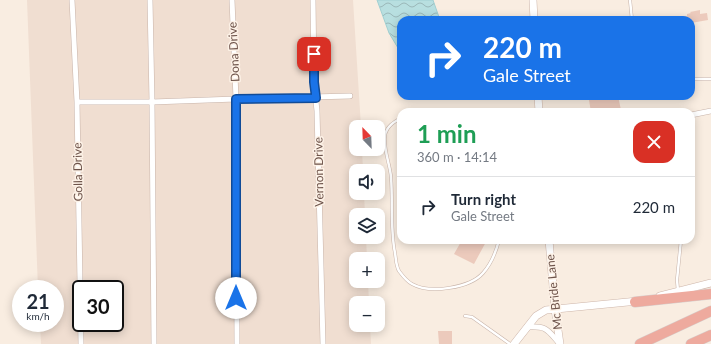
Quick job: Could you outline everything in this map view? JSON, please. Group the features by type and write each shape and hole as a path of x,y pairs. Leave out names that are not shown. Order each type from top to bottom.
{"highway":[{"path":"635,302 711,294"},
{"path":"640,344 711,311"},
{"path":"691,344 711,335"}],"main road":[{"path":"534,0 534,16"},
{"name":"Mc Bride Lane","path":"549,244 555,309 560,344"},
{"path":"514,344 536,316 546,310 635,302 711,283"}],"street":[{"name":"Golla Drive","path":"72,0 77,102 81,344"},
{"path":"150,0 154,344"},
{"name":"Dona Drive","path":"232,0 236,99 237,344"},
{"name":"Vernon Drive","path":"313,0 314,82 316,98 323,344"},
{"path":"77,102 152,102 350,96"},
{"path":"695,114 711,111"},
{"path":"527,327 544,328 549,331 560,344"}],"lane":[{"path":"630,0 632,16"},
{"path":"695,79 711,79"},
{"path":"397,121 389,126 385,134 385,144 391,176 392,238 397,266 400,272 411,284 423,288 450,288 467,284 483,274 490,263 497,244"},
{"path":"678,291 677,280 681,244"},
{"path":"466,316 472,317 510,344"}],"shaded area":[{"path":"27,0 353,0 361,120 349,120 349,156 362,156 363,164 349,164 349,200 364,200 365,208 349,208 349,244 366,244 367,252 349,252 349,288 368,288 369,296 349,296 349,332 370,332 371,344 41,344 40,332 64,332 64,280 38,280"}],"water":[{"path":"377,0 433,0 439,16 397,16 397,46 389,33"}],"building":[{"path":"700,10 700,14 707,13 708,20 695,22 695,16 687,16 687,14 691,13 690,12"},
{"path":"589,100 619,100 621,108 590,108"},
{"path":"460,244 485,244 474,264 454,254"},
{"path":"438,331 452,331 452,344 439,344"}],"route":[{"path":"236,298 236,99 316,98 314,82 314,54"}]}
